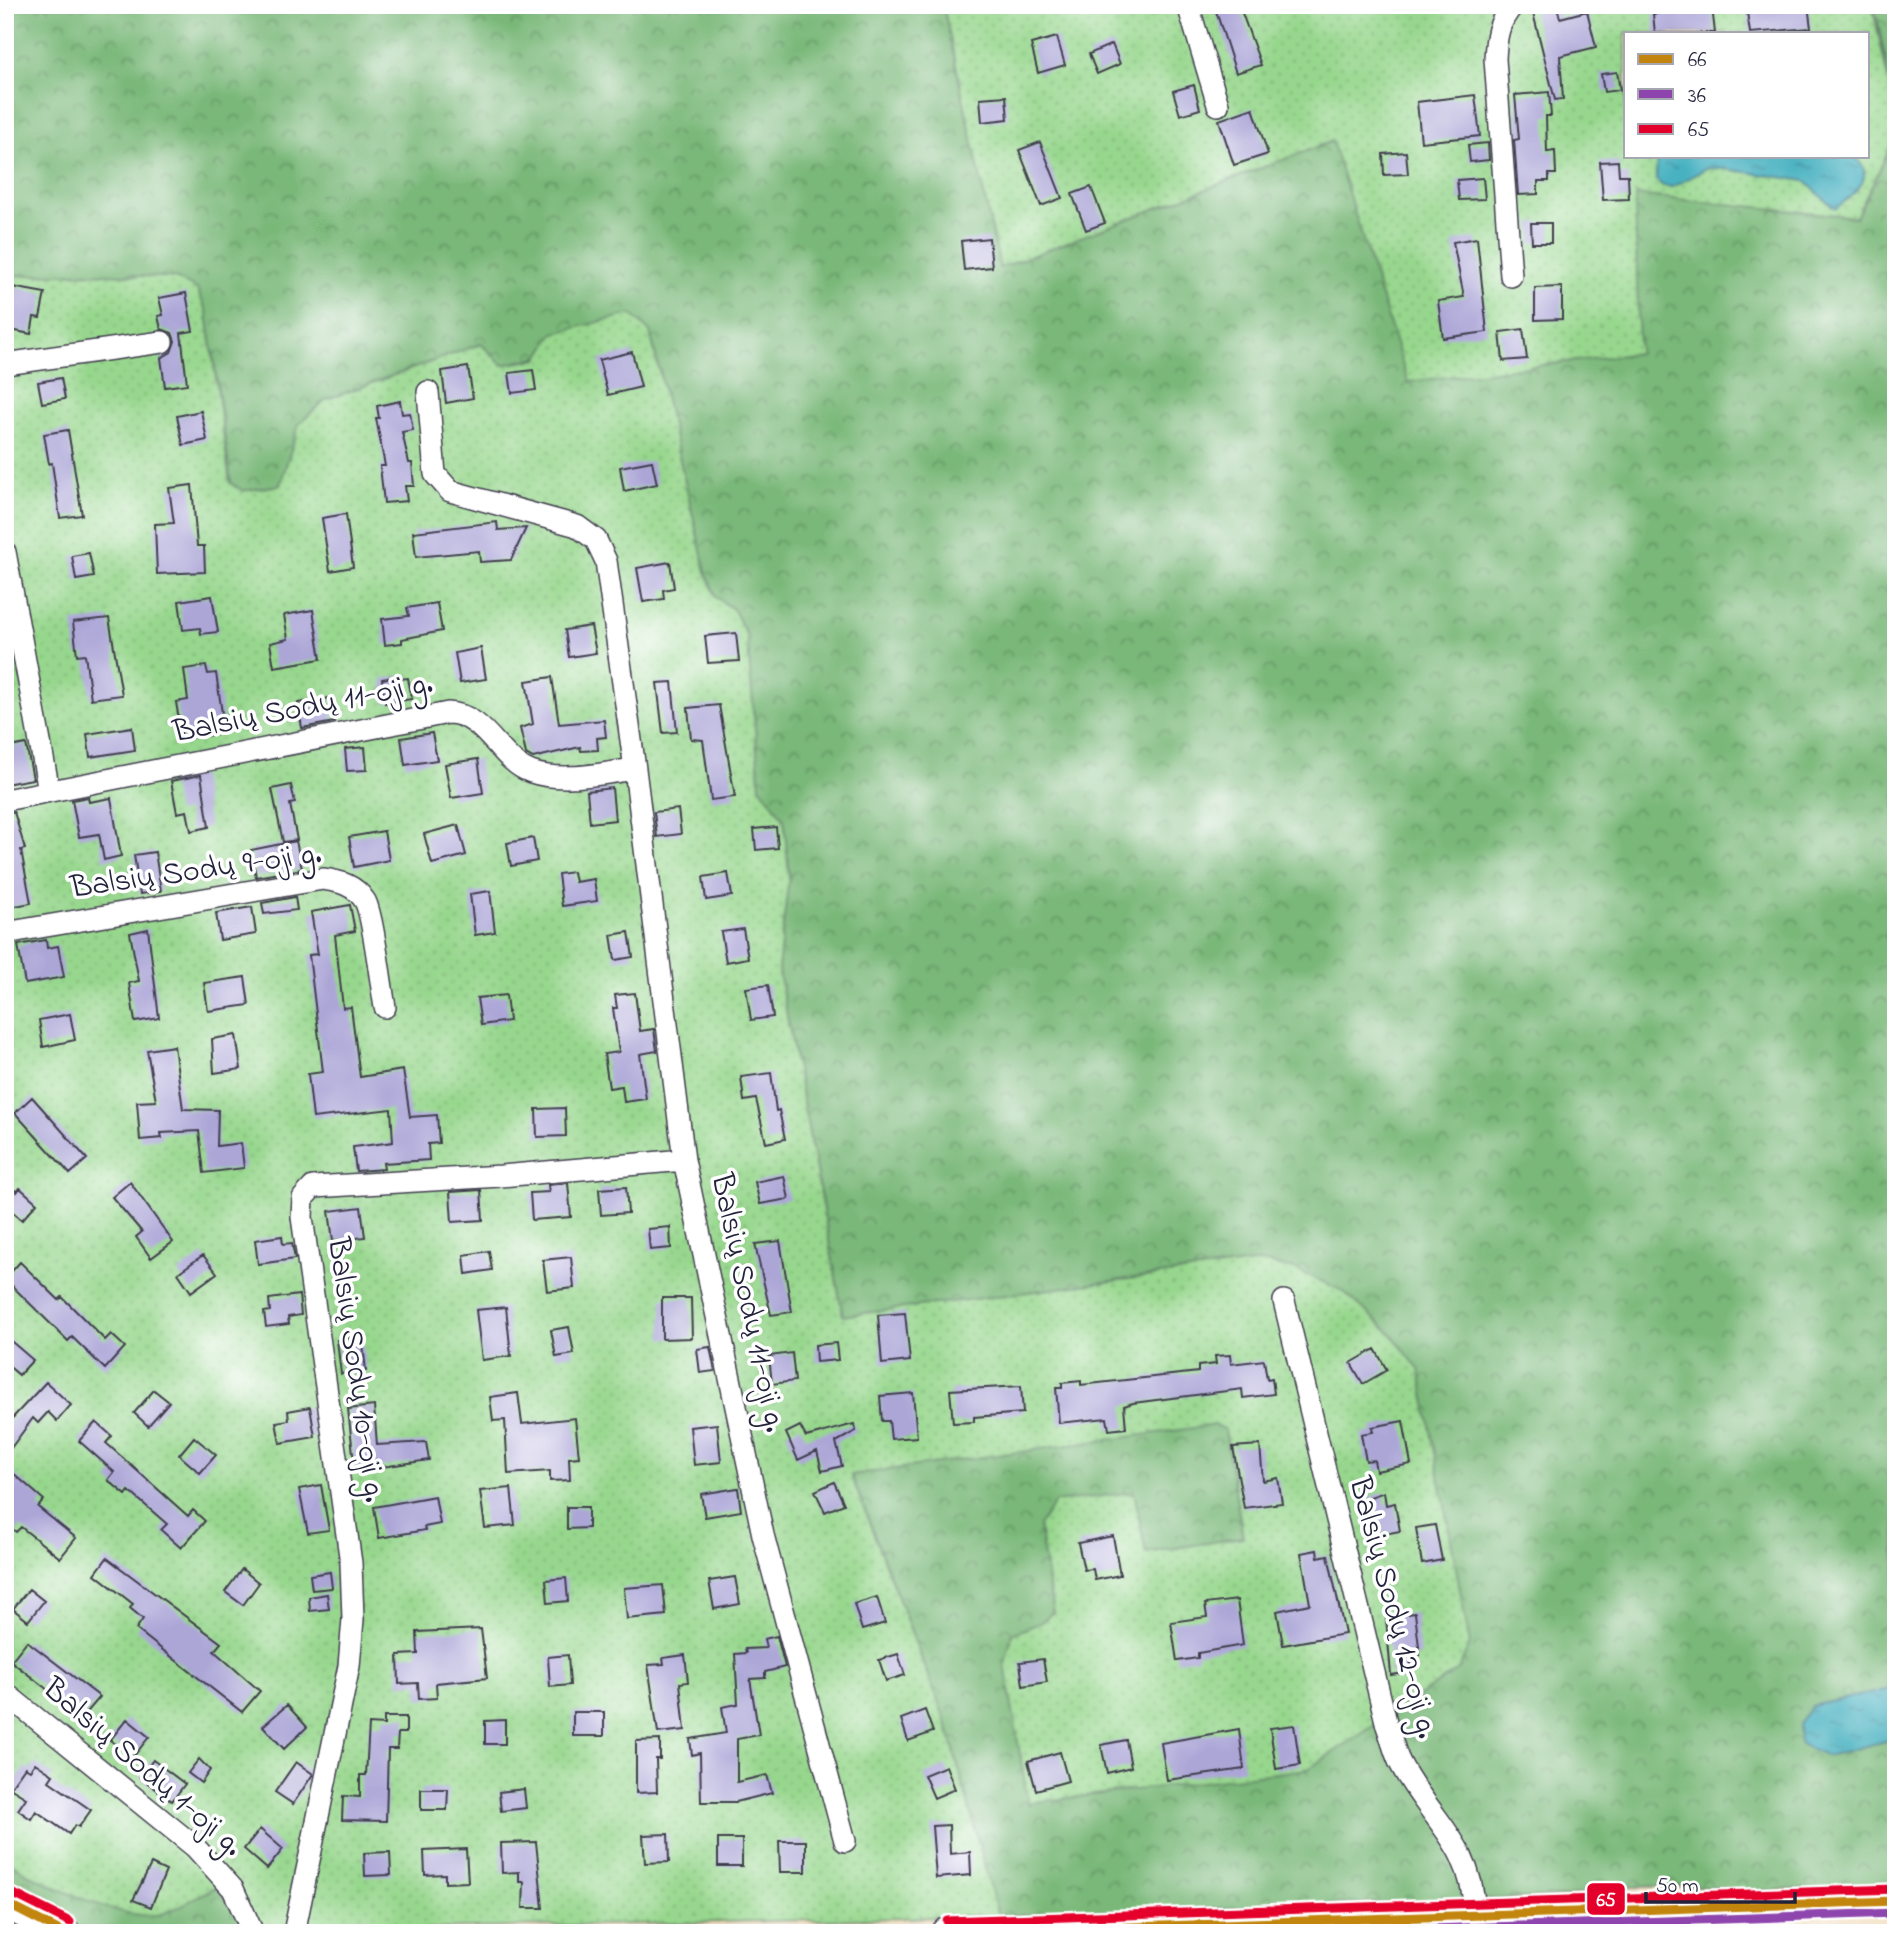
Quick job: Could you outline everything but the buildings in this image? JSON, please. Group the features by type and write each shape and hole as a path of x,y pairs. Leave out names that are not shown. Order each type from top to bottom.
{"main road":[{"path":"947,1933 1475,1914 1737,1919 1896,1901"},
{"path":"5,1903 65,1933"}],"street":[{"path":"1188,5 1218,105"},
{"path":"1511,276 1495,59 1496,36 1502,18 1513,5"},
{"path":"5,364 162,342"},
{"name":"Balsių Sodų 11-oji g.","path":"428,392 435,474 440,482 450,491 577,526 596,540 606,561 684,1160 764,1535 845,1841"},
{"path":"5,552 49,791"},
{"name":"Balsių Sodų 11-oji g.","path":"5,800 448,713 460,713 477,723 515,762 529,771 546,776 570,776 635,769"},
{"name":"Balsių Sodų 9-oji g.","path":"5,933 158,905 323,879 336,880 349,886 366,903 385,1007"},
{"name":"Balsių Sodų 10-oji g.","path":"294,1933 343,1707 353,1619 351,1563 302,1217 303,1198 313,1187 501,1176 684,1160"},
{"name":"Balsių Sodų 12-oji g.","path":"1284,1301 1387,1726 1399,1761 1462,1854 1472,1877 1475,1914"},
{"name":"Balsių Sodų 1-oji g.","path":"5,1693 195,1847 233,1889 253,1933"}],"green space":[{"path":"5,5 943,5 1000,267 1332,141 1635,194 1856,217 1896,136 1896,1688 1812,1706 1827,1756 1896,1738 1896,1887 1754,1891 1691,1886 1631,1887 1564,1897 998,1916 948,1728 851,1474 1216,1424 1225,1430 1243,1537 1146,1553 1134,1493 1039,1526 1053,1612 1040,1623 1012,1634 1308,1769 1261,1262 843,1316 778,968 789,877 784,819 760,786 747,636 734,610 716,597 706,572 650,332 503,365 481,344 325,400 299,424 280,485 243,491 231,483 207,313 197,290 90,273 5,276"},
{"path":"943,5 1872,5 1896,116 1896,136 1856,217 1635,195 1639,353 1408,382 1332,141 1000,268"},
{"path":"1872,5 1896,5 1896,116 1877,18"},
{"path":"90,273 175,278 197,289 207,313 230,483 243,491 280,485 299,424 325,400 481,344 503,365 538,359 554,333 631,314 650,332 706,572 716,597 734,610 747,636 760,786 784,819 789,877 778,968 843,1316 1261,1262 1295,1269 1343,1291 1390,1332 1420,1371 1470,1644 1458,1670 1308,1769 1028,1803 1005,1664 1012,1634 1040,1623 1053,1612 1039,1526 1055,1502 1134,1492 1146,1553 1243,1537 1225,1430 1215,1425 851,1475 948,1728 998,1916 248,1933 227,1890 216,1887 163,1914 141,1915 78,1897 36,1878 5,1859 5,276"},
{"path":"5,1859 14,1865 158,1915 216,1887 227,1890 248,1933 95,1933 71,1926 5,1890"}],"water":[{"path":"1657,158 1856,158 1864,171 1864,178 1856,192 1835,209 1805,181 1707,168 1673,187 1663,186 1656,180"},
{"path":"1896,1688 1896,1738 1827,1756 1800,1744 1799,1725 1812,1706"}],"transit line":[{"name":"65","path":"947,1921 1896,1889"},
{"name":"65","path":"10,1892 70,1922"},
{"name":"66","path":"954,1933 1896,1901"},
{"name":"66","path":"5,1903 64,1933"},
{"name":"36","path":"1318,1933 1896,1913"}]}
